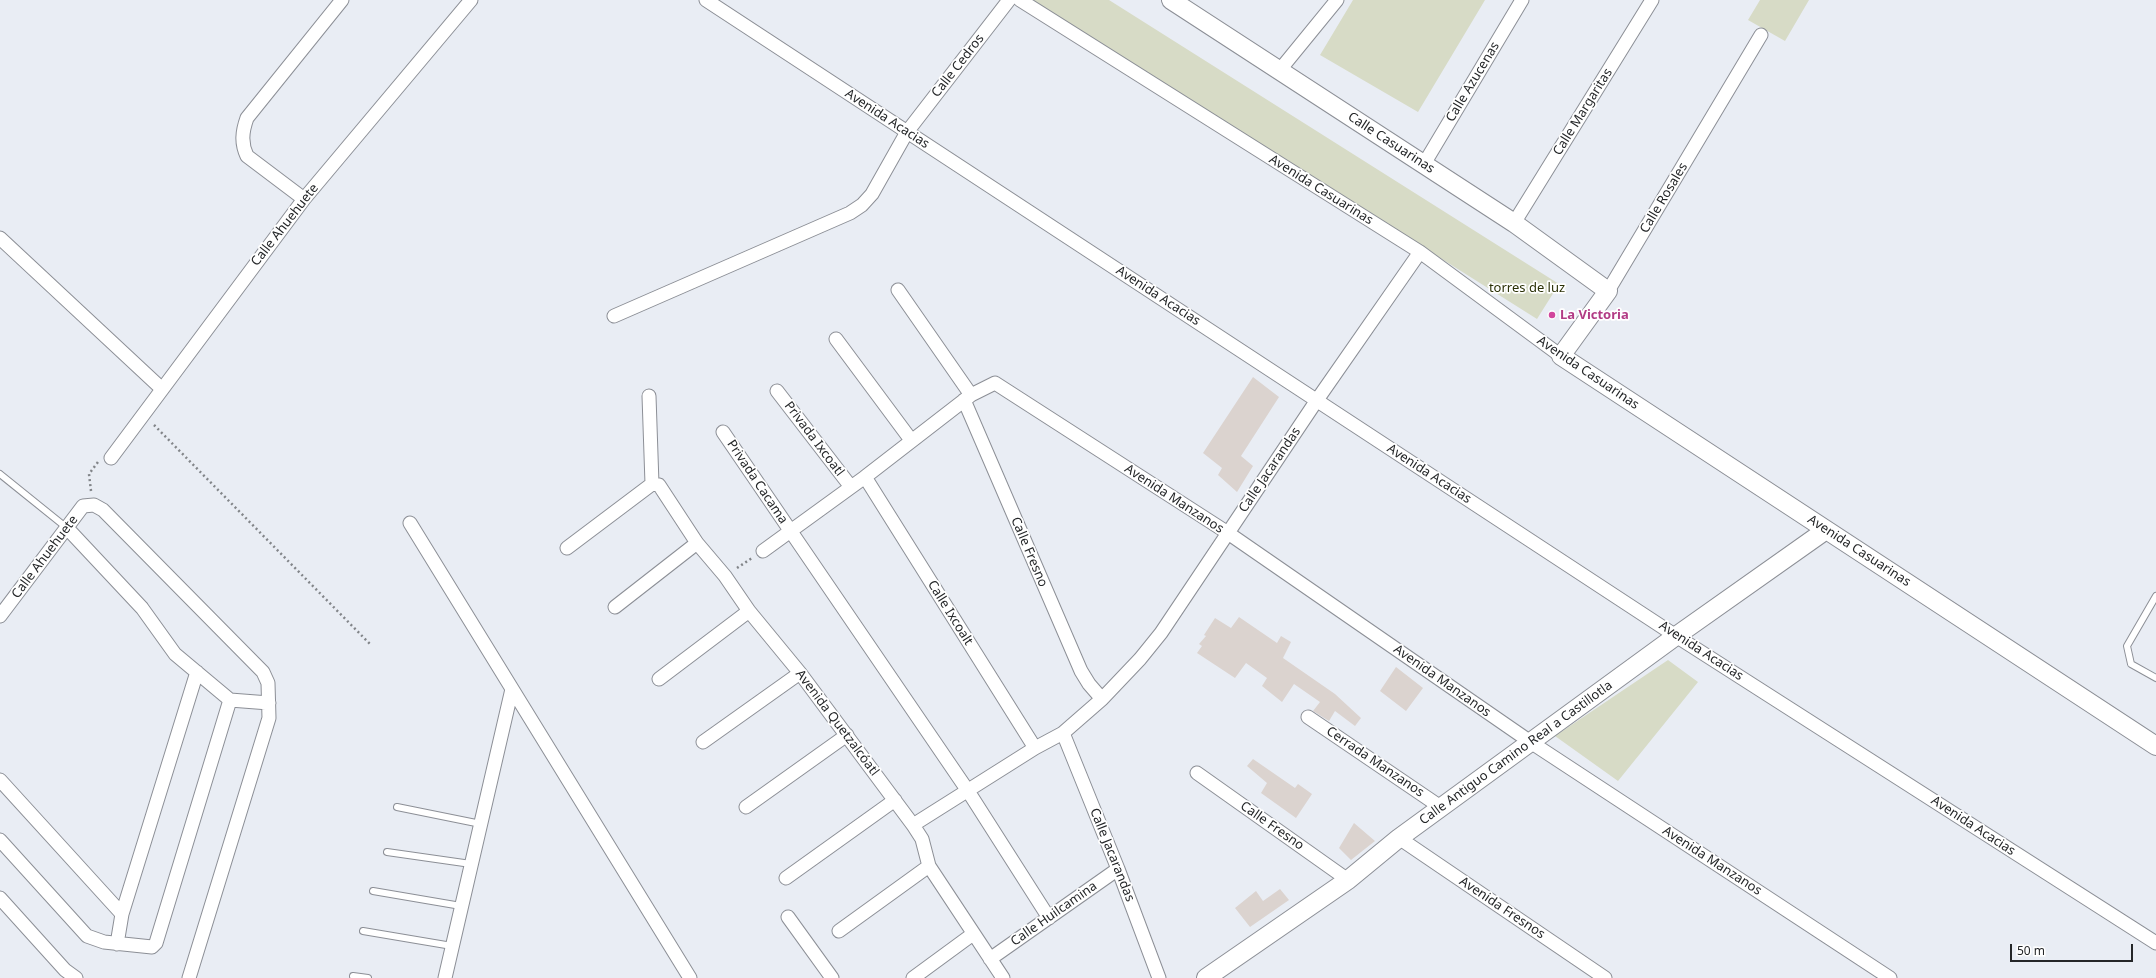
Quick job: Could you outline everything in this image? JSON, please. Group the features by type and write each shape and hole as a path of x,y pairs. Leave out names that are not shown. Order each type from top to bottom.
{"street":[{"path":"304,199 247,156 243,148 243,128 247,118 342,0"},
{"name":"Calle Ahuehuete","path":"111,458 304,199 471,0"},
{"name":"Avenida Acacias","path":"706,0 1676,636 2156,943"},
{"name":"Calle Cedros","path":"614,316 850,213 862,205 872,194 907,132 1009,0"},
{"name":"Avenida Casuarinas","path":"1020,0 1420,252 1561,356 2156,746"},
{"name":"Calle Casuarinas","path":"1171,0 1514,223 1608,291"},
{"path":"1279,71 1337,0"},
{"name":"Calle Azucenas","path":"1424,164 1522,0"},
{"name":"Calle Margaritas","path":"1514,223 1652,0"},
{"name":"Calle Rosales","path":"1561,356 1608,291 1761,35"},
{"path":"0,238 162,389"},
{"name":"Calle Jacarandas","path":"912,825 968,792 1035,748 1063,733 1102,699 1140,660 1420,252"},
{"name":"Calle Fresno","path":"898,290 967,397 1081,671 1089,684 1102,699"},
{"path":"836,339 911,440"},
{"name":"Avenida Manzanos","path":"967,397 995,383 1228,533 1532,743 1890,978"},
{"name":"Privada Ixcoatl","path":"777,390 851,487"},
{"path":"567,548 652,484 649,396"},
{"path":"763,551 865,477 967,397"},
{"name":"Privada Cacama","path":"723,432 968,792 1049,918"},
{"name":"Calle Ixcoalt","path":"865,477 1035,748"},
{"name":"Avenida Quetzalcóatl","path":"652,484 658,485 697,543 725,576 749,611 800,673 895,800 922,839 929,866 1003,978"},
{"path":"94,505 103,510 263,672 268,683 269,718 189,978"},
{"name":"Calle Ahuehuete","path":"0,616 83,506 94,505"},
{"path":"410,523 690,978"},
{"path":"67,528 142,608 175,654 230,700 269,703"},
{"name":"Calle Antiguo Camino Real a Castillotla","path":"1206,978 1348,880 1399,838 1532,743 1676,636 1826,530"},
{"path":"615,607 697,543"},
{"path":"659,679 749,611"},
{"path":"117,944 122,914 197,672"},
{"path":"703,742 800,673"},
{"path":"445,978 512,689"},
{"path":"0,840 87,936 96,940 117,944 146,948 152,947 156,943 230,700"},
{"name":"Cerrada Manzanos","path":"1308,717 1442,808"},
{"name":"Calle Jacarandas","path":"1063,733 1118,869 1159,978"},
{"path":"746,807 846,735"},
{"name":"Calle Fresno","path":"1197,773 1348,880"},
{"path":"0,780 122,914"},
{"path":"786,878 895,800"},
{"name":"Avenida Fresnos","path":"1399,838 1605,978"},
{"path":"839,931 929,866"},
{"name":"Calle Huilcamina","path":"990,959 1118,869"},
{"path":"0,898 65,970 76,978"},
{"path":"788,917 832,978"},
{"path":"914,978 973,934"}],"lane":[{"path":"0,474 67,528"},
{"path":"2156,596 2127,646 2131,664 2156,678"},
{"path":"397,807 481,824"},
{"path":"387,852 471,864"},
{"path":"373,891 462,906"},
{"path":"362,931 452,946"},
{"path":"353,976 368,978"}],"path":[{"path":"144,414 371,644"},
{"path":"94,505 89,474 91,469 101,460 111,458"},
{"path":"725,576 763,551"}],"green space":[{"name":"torres de luz","path":"1031,0 1109,0 1559,284 1537,319"},
{"path":"1353,0 1485,0 1418,112 1320,55"},
{"path":"1760,0 1809,0 1785,41 1748,20"},
{"path":"1668,660 1698,682 1618,781 1555,736"}],"building":[{"path":"1253,377 1279,397 1241,456 1253,466 1237,492 1218,475 1222,468 1203,453"},
{"path":"1239,617 1277,643 1281,636 1291,642 1283,658 1335,694 1361,718 1355,726 1335,711 1329,721 1313,711 1320,702 1294,684 1282,702 1262,686 1267,678 1246,663 1235,678 1197,653 1202,646 1199,644 1206,636 1204,635 1215,618 1231,628"},
{"path":"1396,667 1423,688 1406,711 1380,691"},
{"path":"1253,759 1295,788 1298,784 1312,794 1296,818 1261,793 1267,783 1247,766"},
{"path":"1354,823 1375,841 1351,860 1339,848"},
{"path":"1280,889 1289,900 1250,927 1235,908 1256,891 1263,901"}],"place":[{"name":"La Victoria","path":"1552,315"}]}
